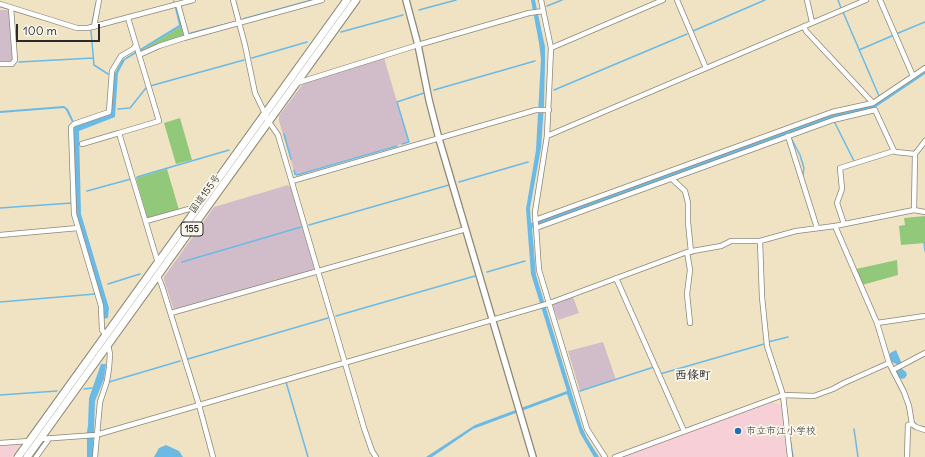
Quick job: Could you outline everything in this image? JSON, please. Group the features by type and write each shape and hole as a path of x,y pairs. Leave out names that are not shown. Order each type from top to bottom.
{"highway":[{"name":"国道155号","path":"18,457 347,0"},
{"name":"国道155号","path":"27,457 356,0"}],"street":[{"path":"94,27 99,0"},
{"path":"0,4 77,28 88,28 193,0"},
{"path":"232,0 239,23 255,93 269,122 278,135 346,362 364,428 372,451 376,457"},
{"path":"106,335 102,330 101,306 74,214 71,128 74,124 109,112 112,71 122,56 133,49 138,51 159,46 322,0"},
{"path":"406,0 418,45 429,100 439,139 533,457"},
{"path":"541,0 542,12 551,48 546,110 547,136 535,212 539,270 587,429 605,457"},
{"path":"551,48 663,0"},
{"path":"676,0 706,68"},
{"path":"807,0 812,22"},
{"path":"547,136 866,0"},
{"path":"880,0 913,76"},
{"path":"176,5 187,37"},
{"path":"0,64 12,64 15,60 11,8"},
{"path":"297,83 418,45 542,12"},
{"path":"82,144 159,121 128,18"},
{"path":"804,26 806,31 873,106 894,151"},
{"path":"536,228 873,106 925,68"},
{"path":"535,221 832,112 873,106"},
{"path":"292,181 536,110 546,110"},
{"path":"119,133 158,263"},
{"path":"788,136 816,228"},
{"path":"914,210 915,154 925,141"},
{"path":"844,224 837,203 842,189 840,168 894,151 915,154"},
{"path":"672,179 685,191 688,203 690,270 687,294 690,323"},
{"path":"146,221 189,209 196,209"},
{"path":"40,439 96,435 540,306 689,252 721,246 731,241 760,241 796,231 835,226 914,210 925,212"},
{"path":"835,226 877,323 889,363 904,392 909,406 912,424 925,430"},
{"path":"0,235 78,228"},
{"path":"171,313 466,229"},
{"path":"760,241 762,290 767,346 783,395 790,457"},
{"path":"158,276 199,405 213,457"},
{"path":"616,278 684,431"},
{"path":"877,323 925,316"},
{"path":"95,457 100,402 110,368 110,354 108,345"},
{"path":"893,370 925,353"},
{"path":"614,457 783,395 814,396 833,389 889,363"},
{"path":"907,457 908,425 912,424"},
{"path":"36,457 49,439"},
{"path":"0,443 30,441"}],"shaded area":[{"path":"0,10 7,10 9,12 13,59 10,61 0,62"},
{"path":"384,58 409,142 297,175 295,174 279,121 279,116 305,81"},
{"path":"288,185 291,188 314,268 313,270 176,310 173,308 164,277 214,207"},
{"path":"573,297 579,313 558,320 553,306 555,303"},
{"path":"603,342 616,380 580,391 568,351"},
{"name":"市立市江小学校","path":"773,402 781,406 787,457 622,457"},
{"path":"22,442 11,457 0,457 0,444"}],"green space":[{"path":"182,26 186,36 141,54 140,51"},
{"path":"180,118 192,160 176,164 164,123"},
{"path":"167,169 179,210 150,219 147,217 136,178"},
{"path":"925,216 925,243 901,245 899,226 905,225 904,218"},
{"path":"897,260 898,275 862,285 856,269"}],"water":[{"path":"173,0 182,26 125,60 118,73 115,117 79,131 81,214 109,308 108,318 103,319 102,306 89,256 76,215 72,127 111,114 114,75 122,60 179,25"},
{"path":"531,0 535,0 545,47 545,62 541,148 530,208 531,223 839,112 871,106 925,71 925,74 873,109 841,116 532,228 536,275 582,427 599,457 594,457 580,433 567,394 473,429 432,457 426,457 475,425 567,391 531,274 526,209 536,150 541,59"},
{"path":"64,106 68,109 74,122 72,122 64,108 0,113 0,111"},
{"path":"896,350 902,364 898,365 892,362 889,355"},
{"path":"101,364 106,364 104,379 95,401 93,457 87,457 89,398"},
{"path":"901,368 907,375 902,379 896,371"},
{"path":"166,445 179,451 183,457 154,457 159,448"}],"waterway":[{"path":"243,19 312,0"},
{"path":"419,10 456,0"},
{"path":"547,6 562,0"},
{"path":"693,31 765,0"},
{"path":"838,0 841,8"},
{"path":"92,24 96,4"},
{"path":"843,12 879,96"},
{"path":"341,32 403,15"},
{"path":"191,33 234,22"},
{"path":"896,34 925,22"},
{"path":"91,31 94,65 108,74"},
{"path":"554,90 687,34"},
{"path":"859,50 894,35"},
{"path":"252,58 307,42"},
{"path":"19,62 93,58"},
{"path":"150,86 244,60"},
{"path":"434,90 535,61"},
{"path":"118,109 130,108 146,88"},
{"path":"402,144 409,142 397,102 424,93"},
{"path":"834,121 854,161"},
{"path":"284,134 291,159"},
{"path":"791,138 800,155 804,168 803,175"},
{"path":"294,170 295,174 297,175 397,146"},
{"path":"137,177 229,150"},
{"path":"459,182 528,162"},
{"path":"87,191 131,179"},
{"path":"309,225 449,185"},
{"path":"29,206 72,203"},
{"path":"0,208 28,206"},
{"path":"182,262 301,227"},
{"path":"924,243 925,251"},
{"path":"487,272 525,261"},
{"path":"108,284 140,274"},
{"path":"336,316 475,276"},
{"path":"0,302 95,294"},
{"path":"188,359 328,318"},
{"path":"768,342 788,337"},
{"path":"660,374 764,344"},
{"path":"109,382 180,361"},
{"path":"580,391 654,367"},
{"path":"286,382 308,457"},
{"path":"84,389 92,388"},
{"path":"0,395 57,391"},
{"path":"854,429 858,457"},
{"path":"790,438 793,457"}],"place":[{"name":"市立市江小学校","path":"738,431"}],"district":[{"name":"西條町","path":"693,376"}]}
